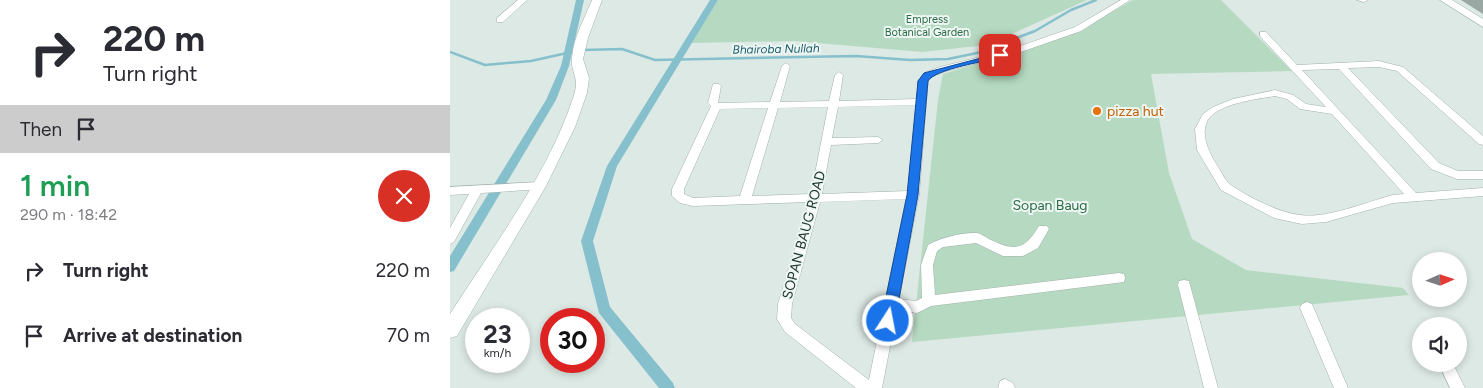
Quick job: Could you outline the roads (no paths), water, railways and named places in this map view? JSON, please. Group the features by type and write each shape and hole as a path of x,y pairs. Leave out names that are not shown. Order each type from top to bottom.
{"street":[{"path":"500,20 523,0"},
{"path":"450,330 568,127 581,94 583,78 577,59 582,38 597,0"},
{"path":"875,388 913,195 923,81 927,75 1015,51 1078,29 1126,0"},
{"path":"1445,0 1483,24"},
{"path":"1263,34 1414,198"},
{"path":"1296,68 1379,64 1400,69 1483,142"},
{"path":"745,200 786,66"},
{"path":"1341,66 1435,166 1457,175 1483,175"},
{"name":"SOPAN BAUG ROAD","path":"839,75 816,196 785,304 784,319 790,328 868,388"},
{"path":"716,86 713,103 716,106"},
{"path":"1335,111 1302,107 1290,97 1275,93 1236,101 1216,109 1206,116 1200,129 1202,150 1225,187 1278,215 1302,220 1326,218 1379,202 1483,192"},
{"path":"716,106 920,102"},
{"path":"716,106 678,190 678,196 684,200 693,202 816,196 913,195"},
{"path":"827,142 878,140"},
{"path":"450,191 532,187"},
{"path":"450,239 481,190"},
{"path":"929,301 927,265 932,248 941,243 977,238 1003,252 1023,251 1034,245 1043,229"},
{"path":"891,304 917,307 929,301 1119,278"},
{"path":"1184,285 1211,388"},
{"path":"1307,308 1341,388"},
{"path":"1450,372 1458,388"}],"waterway":[{"path":"450,267 551,100 565,66 580,0"},
{"path":"668,388 604,309 587,241 612,166 714,0"},
{"name":"Bhairoba Nullah","path":"582,50 622,49 655,60 856,56 910,60 948,59 977,53 1035,31 1071,10 1096,0"},
{"name":"Bhairoba Nullah","path":"450,52 485,65 531,61 576,51"}],"place":[{"name":"pizza hut","path":"1097,111"}],"park label":[{"name":"Empress Botanical Garden","path":"927,25"},
{"name":"Sopan Baug","path":"1050,205"}]}
